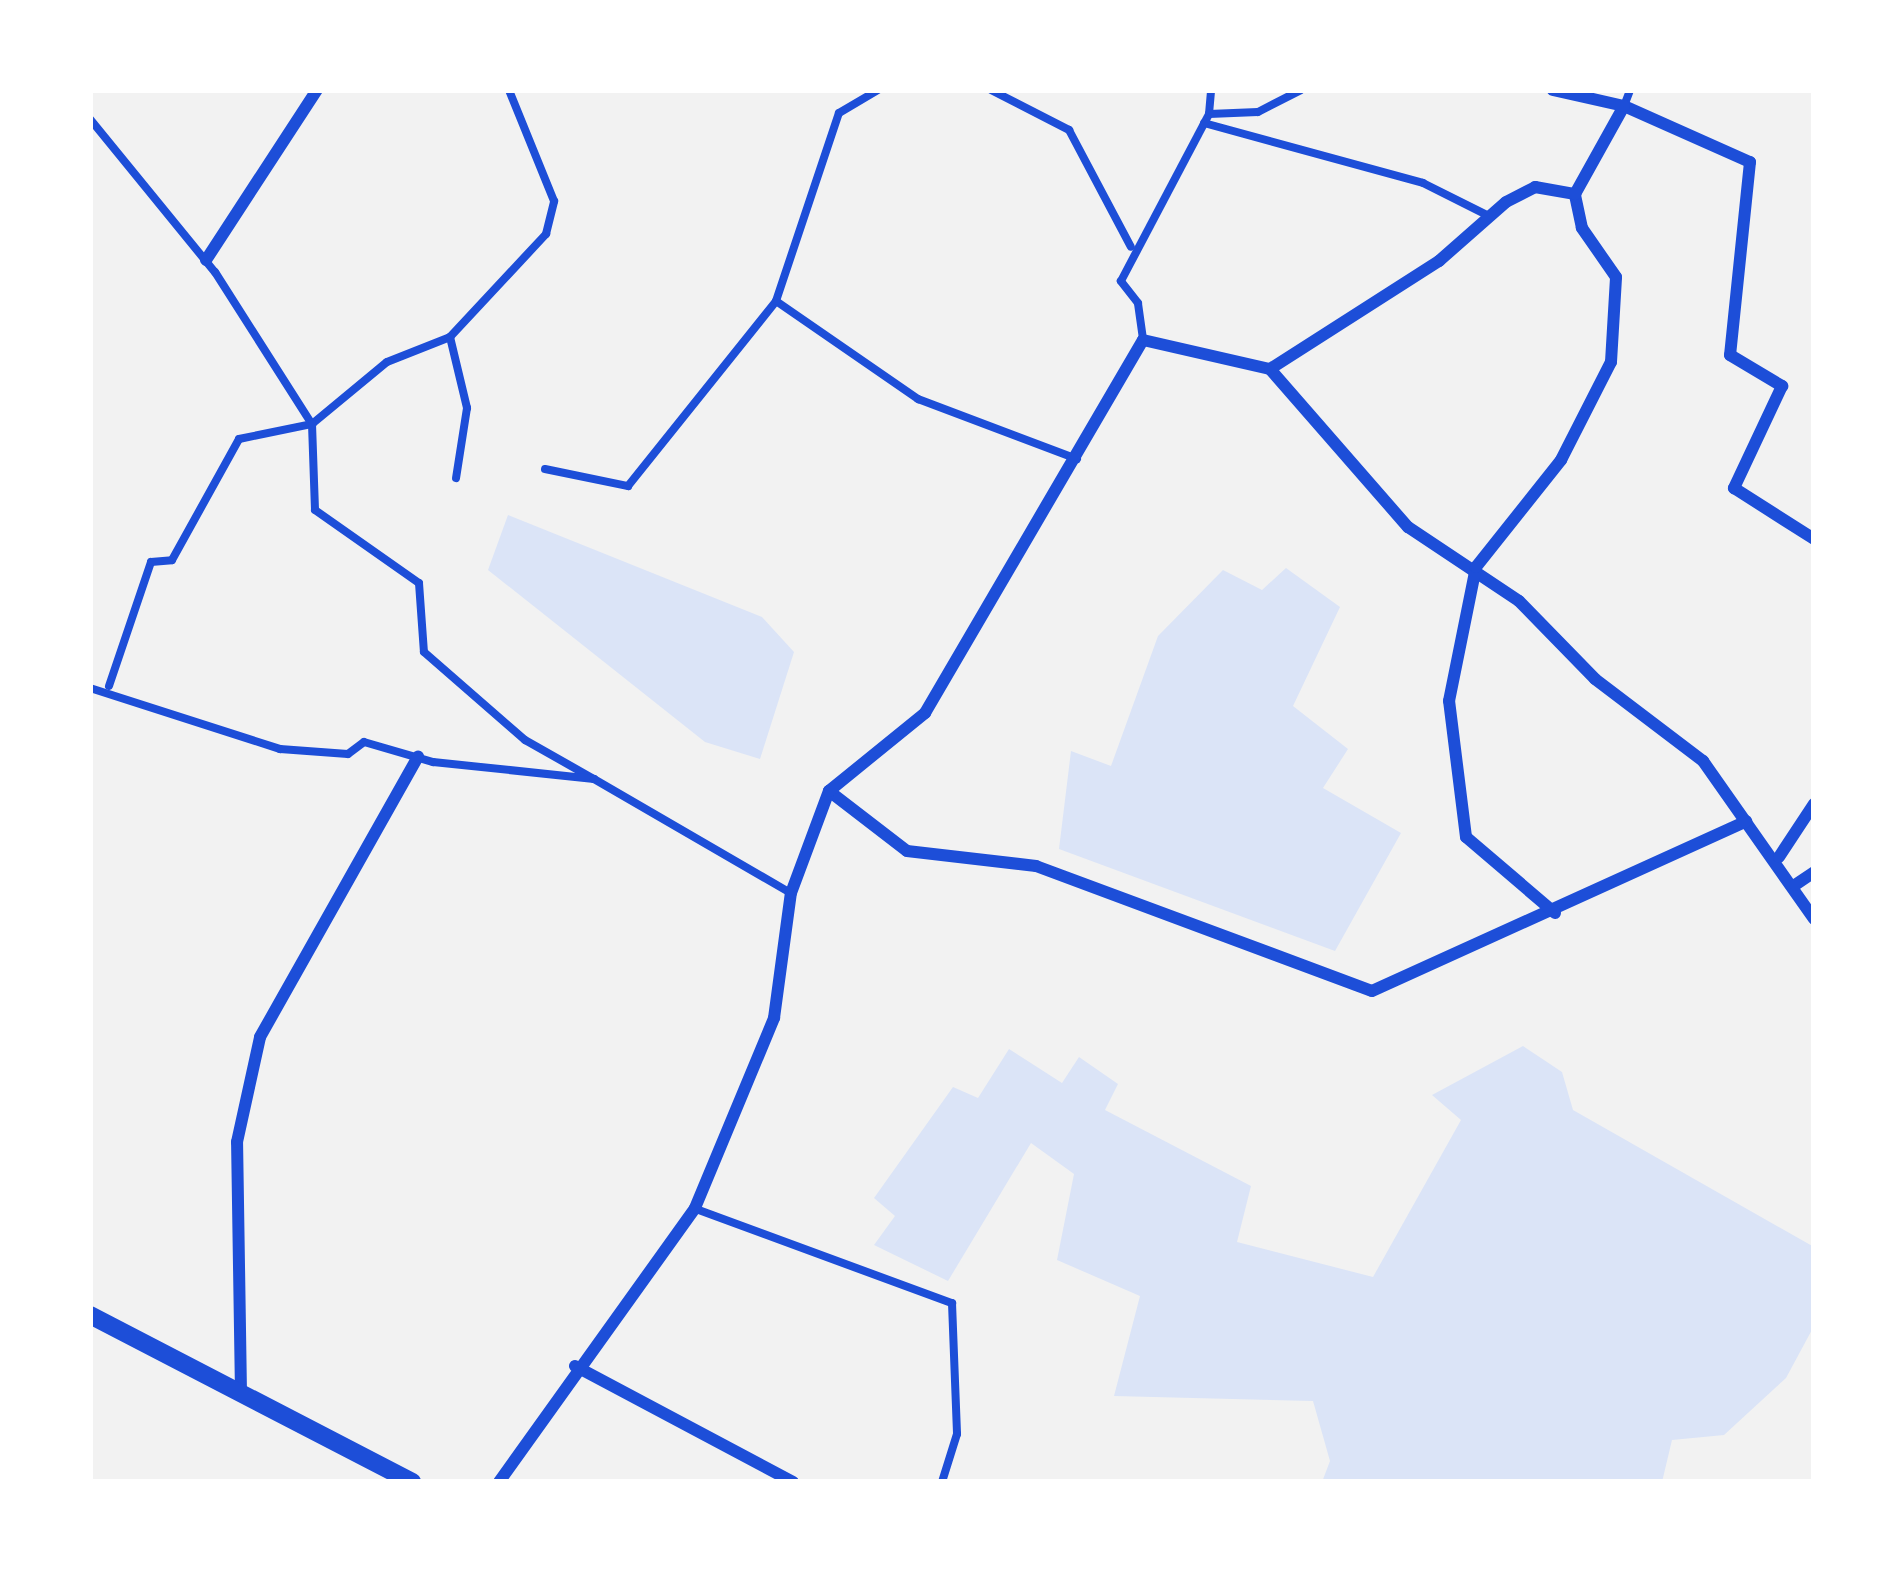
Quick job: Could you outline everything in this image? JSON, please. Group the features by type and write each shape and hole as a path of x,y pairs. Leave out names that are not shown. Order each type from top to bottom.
{"street":[{"path":"206,260 317,90"},
{"path":"1553,90 1624,106 1750,162 1730,355 1782,386 1734,488 1814,539"},
{"path":"1555,913 1466,836 1449,701 1475,567 1561,460 1611,362 1616,277 1582,228 1575,194 1624,106"},
{"path":"1270,369 1535,187 1575,194"},
{"path":"500,1482 575,1366 695,1208 773,1018 791,893 829,791 925,713 1078,460 1143,340 1270,369 1408,527 1475,567 1703,760 1746,821 1779,857 1814,919"},
{"path":"241,1393 237,1142 260,1037 418,758"},
{"path":"829,791 907,850 1036,866 1372,991 1555,913 1746,821"},
{"path":"1779,857 1814,804"},
{"path":"1795,886 1814,872"},
{"path":"90,1315 412,1482"},
{"path":"575,1366 793,1482"}],"lane":[{"path":"110,686 151,562 172,560 239,439 312,424 387,362 450,337 546,234 554,201 509,90"},
{"path":"545,469 628,485 776,301 839,113 878,90"},
{"path":"992,90 1069,130 1132,248"},
{"path":"1143,340 1138,303 1121,281 1132,248 1207,119 1211,90"},
{"path":"1207,119 1258,112 1301,90"},
{"path":"1624,106 1630,90"},
{"path":"90,119 206,260 312,424 315,511 419,583 424,652 525,740 791,893"},
{"path":"1207,119 1423,183 1490,216"},
{"path":"776,301 919,399 1078,460"},
{"path":"450,337 467,408 456,478"},
{"path":"90,688 110,686 280,749 348,754 364,742 418,758 594,779"},
{"path":"695,1208 952,1303 957,1434 942,1482"}],"shaded area":[{"path":"508,515 762,617 794,652 760,759 705,742 488,570"},
{"path":"1286,568 1340,607 1293,706 1348,749 1323,788 1401,833 1335,951 1059,849 1071,751 1111,766 1158,636 1223,570 1262,590"},
{"path":"1523,1046 1562,1072 1573,1110 1814,1247 1814,1326 1786,1378 1724,1435 1672,1440 1662,1482 1322,1482 1330,1461 1313,1401 1114,1396 1140,1296 1057,1260 1074,1174 1031,1143 948,1281 874,1245 895,1216 874,1198 953,1087 978,1098 1009,1049 1062,1083 1079,1057 1118,1084 1105,1110 1251,1186 1237,1242 1373,1277 1461,1120 1432,1095"}]}
